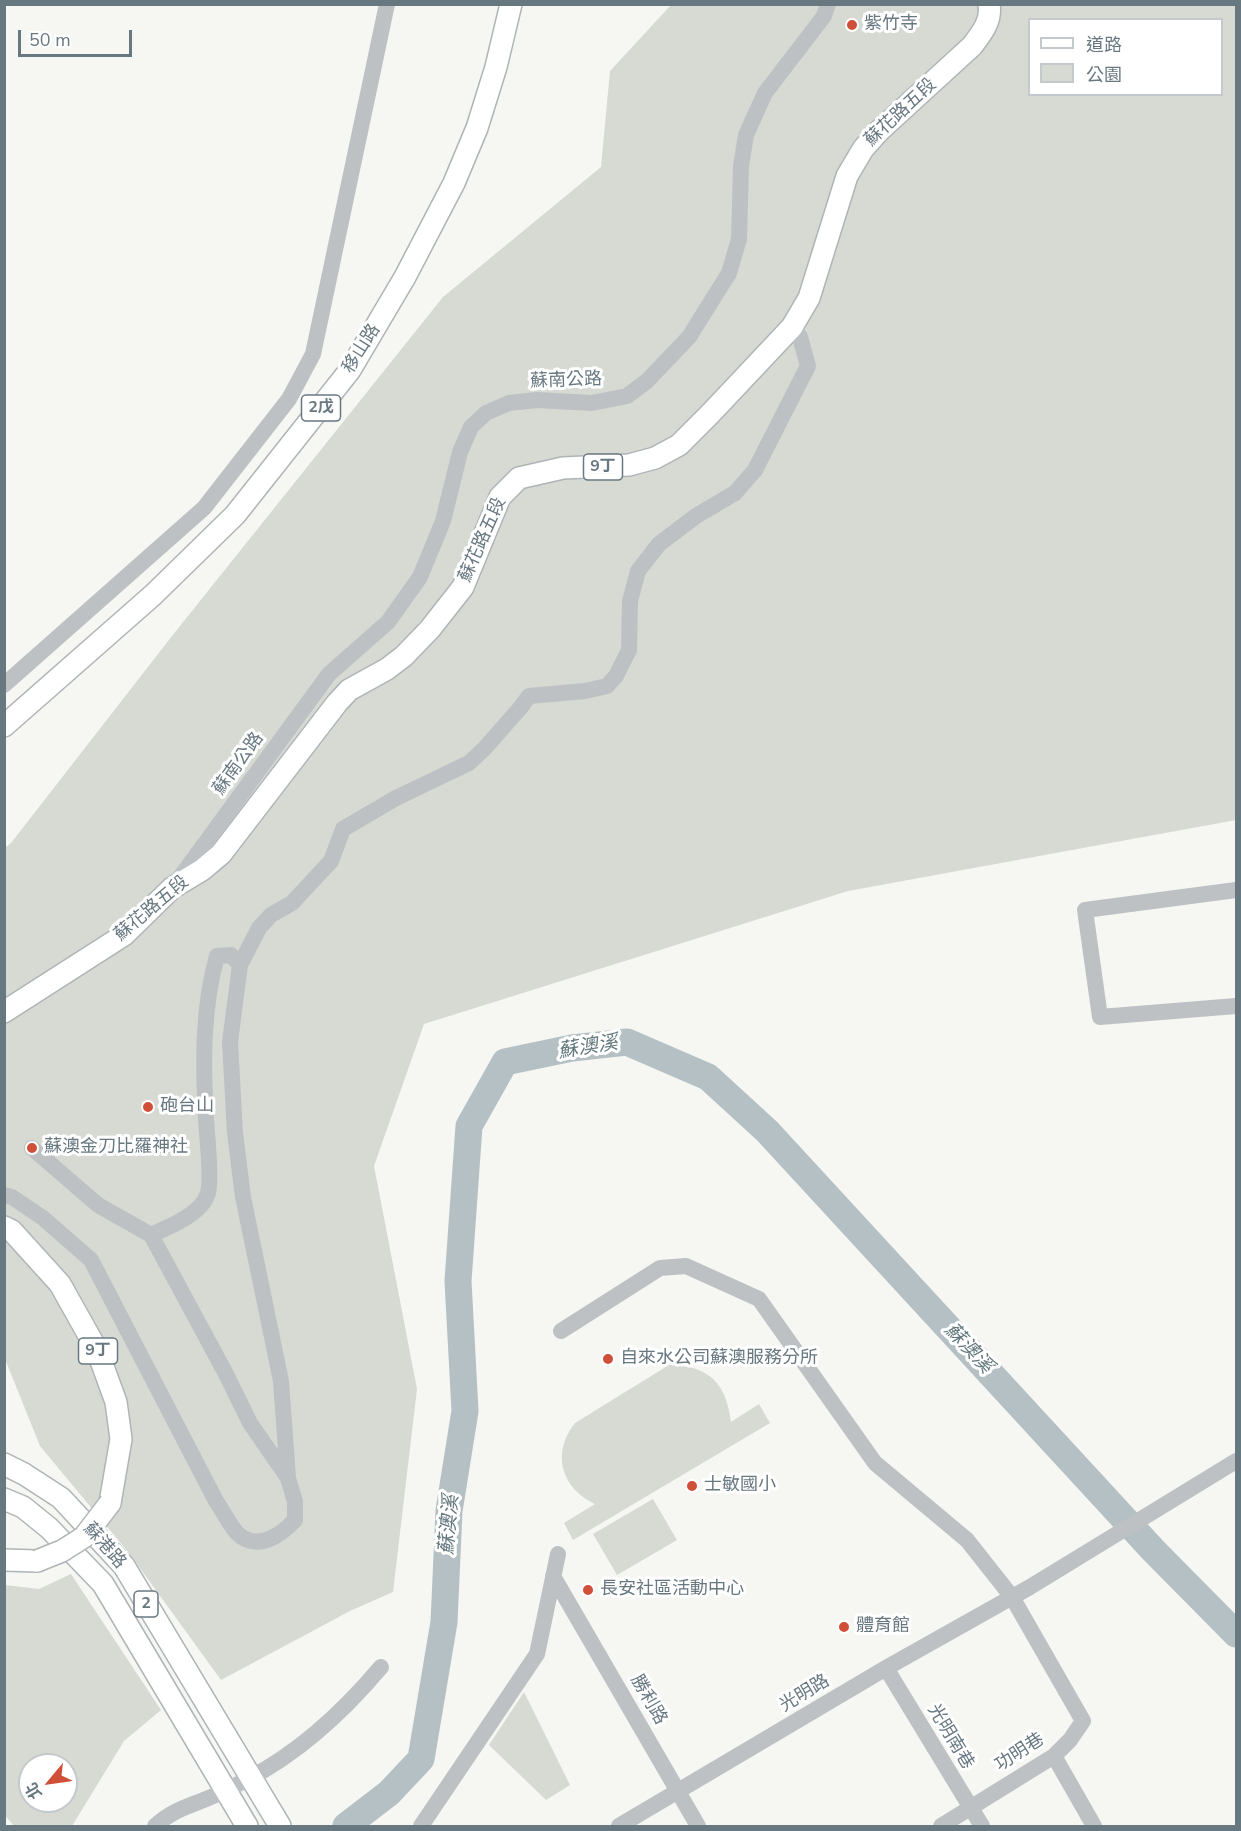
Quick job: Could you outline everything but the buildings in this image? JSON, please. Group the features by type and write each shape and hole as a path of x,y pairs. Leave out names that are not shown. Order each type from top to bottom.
{"main road":[{"name":"移山路","path":"4,726 153,595 235,515 350,370 405,277 454,183 477,128 496,67 511,4"},
{"name":"蘇花路五段","path":"4,1012 124,935 172,888 202,870 221,854 349,690 387,669 404,656 430,629 463,587 500,497 512,483 529,475 563,468 629,465 655,458 679,445 792,327 809,298 847,176 863,149 879,131 972,46 985,30 990,12 989,4"},
{"name":"9丁","path":"4,1227 12,1231 60,1284 98,1350 116,1402 121,1439 110,1503 84,1538 62,1551 37,1561 4,1560"},
{"name":"蘇港路","path":"4,1464 24,1473 61,1498 124,1566 250,1778"},
{"name":"蘇港路","path":"4,1499 23,1507 49,1528 103,1584 225,1790"},
{"name":"2","path":"250,1778 280,1827"},
{"name":"2","path":"225,1790 247,1827"}],"street":[{"path":"4,685 204,508 289,399 313,354 387,4"},
{"name":"蘇南公路","path":"172,888 329,674 388,622 420,577 443,521 460,452 471,427 486,413 509,403 537,400 592,403 627,396 647,381 689,337 729,273 739,239 741,166 746,135 765,93 824,16 828,4"},
{"path":"4,1195 12,1197 43,1218 91,1260 216,1501 238,1534 252,1540 267,1541 282,1534 295,1520 296,1502 288,1478 281,1380 243,1197 235,1133 230,1041 240,965 259,928 271,915 292,903 331,861 343,829 396,798 469,763 484,749 529,696 585,691 607,686 616,676 629,650 630,601 638,571 659,544 696,516 735,493 755,470 803,376 808,366 800,337 792,327"},
{"path":"1236,890 1084,910 1100,1017 1236,1006"},
{"path":"151,1234 175,1224 194,1212 208,1193 204,1062 207,1004 217,956 231,955 240,965"},
{"path":"32,1148 98,1205 151,1234 250,1423 288,1478"},
{"path":"561,1331 660,1268 686,1266 759,1299 875,1463 967,1540 1012,1597"},
{"name":"光明路","path":"619,1827 886,1668 1030,1587 1236,1461"},
{"path":"421,1827 537,1654 558,1554"},
{"name":"勝利路","path":"554,1576 698,1827"},
{"name":"功明巷","path":"941,1827 1054,1756 1070,1740 1083,1721 1012,1597"},
{"path":"155,1827 250,1778 290,1754 349,1704 381,1667"},
{"name":"光明南巷","path":"886,1668 982,1827"},
{"path":"1054,1756 1094,1827"}],"green space":[{"path":"671,5 1236,5 1236,820 848,891 424,1024 374,1166 417,1389 393,1592 350,1611 221,1680 129,1553 40,1446 5,1359 5,848 443,297 601,167 610,71"},
{"path":"669,1365 695,1369 714,1379 725,1397 731,1422 759,1404 770,1423 573,1540 564,1523 595,1504 574,1489 563,1469 563,1446 568,1434 575,1423"},
{"path":"653,1499 677,1540 617,1575 593,1534"},
{"path":"71,1574 161,1710 124,1741 72,1826 14,1826 4,1814 5,1585 39,1589"},
{"path":"524,1692 570,1785 546,1800 489,1745"}],"waterway":[{"name":"蘇澳溪","path":"346,1826 389,1793 421,1759 444,1622 449,1511 465,1411 458,1281 469,1126 505,1062 572,1048 627,1042 708,1077 767,1131 1153,1550 1236,1634"}],"place":[{"name":"紫竹寺","path":"852,25"},
{"name":"砲台山","path":"148,1107"},
{"name":"蘇澳金刀比羅神社","path":"32,1148"},
{"name":"自來水公司蘇澳服務分所","path":"608,1359"},
{"name":"士敏國小","path":"692,1486"},
{"name":"長安社區活動中心","path":"588,1590"},
{"name":"體育館","path":"844,1627"}]}
